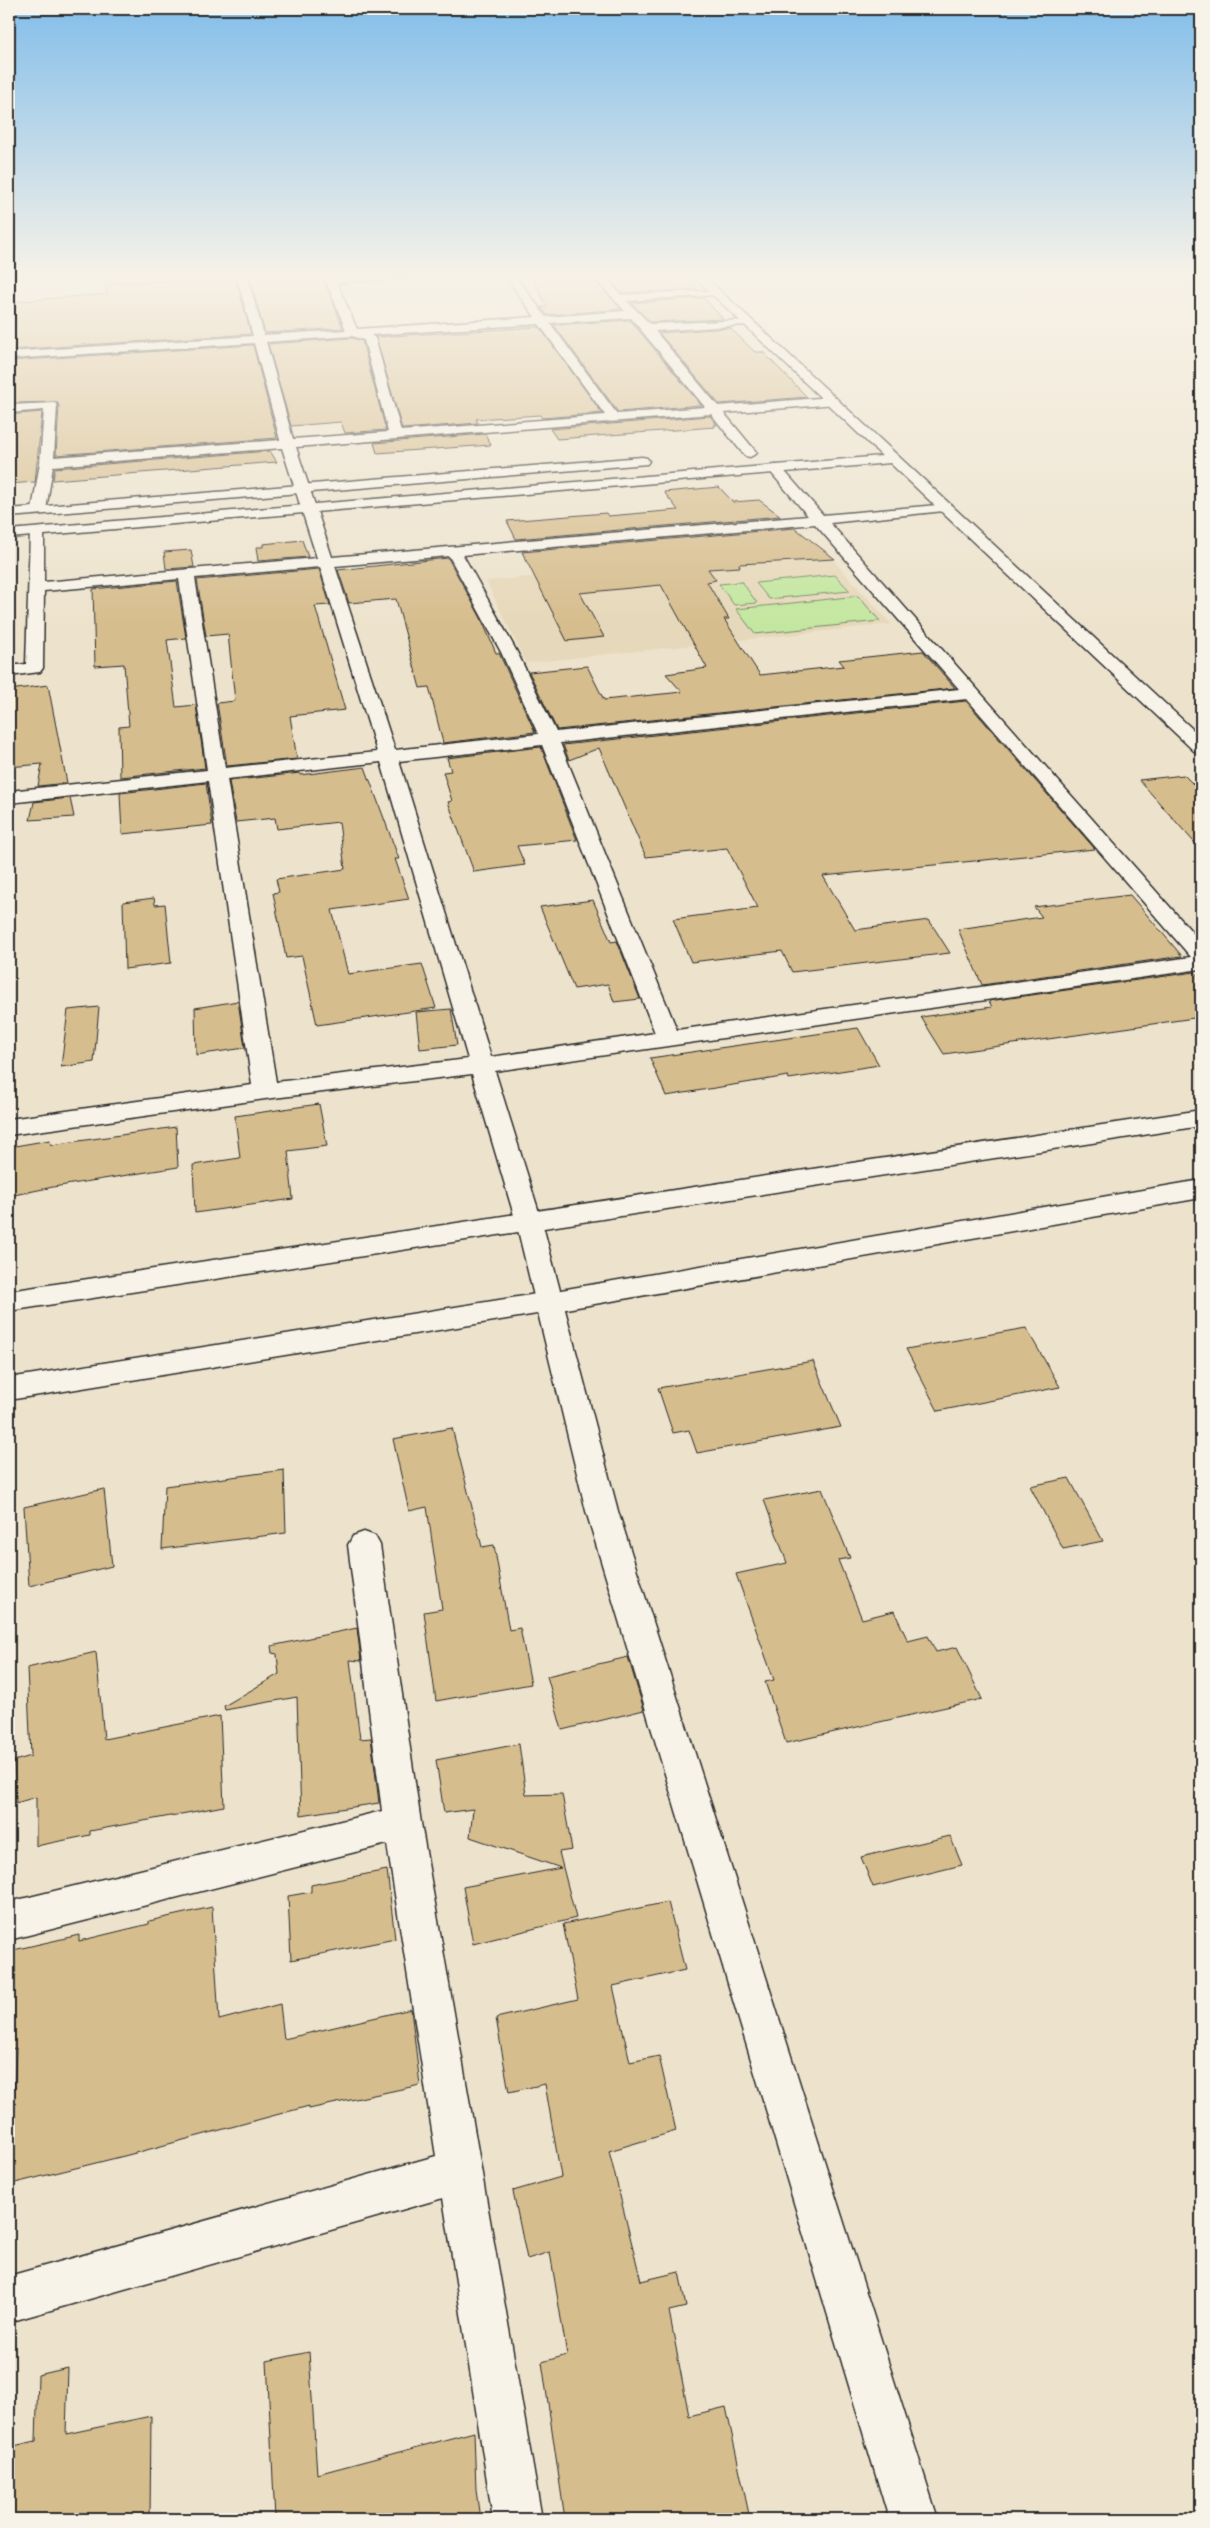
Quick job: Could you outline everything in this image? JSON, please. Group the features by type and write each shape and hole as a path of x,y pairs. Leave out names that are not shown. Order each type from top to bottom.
{"street":[{"path":"273,391 324,561 388,756 530,1222 602,1511 914,2519"},
{"path":"383,391 396,435"},
{"path":"594,391 614,418"},
{"path":"698,391 713,410 754,452 730,454"},
{"path":"821,391 1201,747"},
{"path":"47,462 832,401"},
{"path":"9,409 52,406 47,462 39,510"},
{"path":"856,444 876,442"},
{"path":"9,513 39,510 305,499 775,469 894,459"},
{"path":"9,534 660,460"},
{"path":"775,469 1201,955"},
{"path":"36,587 820,520 944,507"},
{"path":"9,671 34,668 37,532"},
{"path":"454,550 509,652 549,738 669,1039"},
{"path":"186,573 265,1091"},
{"path":"9,797 972,693"},
{"path":"9,1127 265,1091 483,1066 1201,962"},
{"path":"9,1301 1201,1118"},
{"path":"9,1389 549,1302 1201,1190"},
{"path":"364,1545 402,1823 518,2519"},
{"path":"9,1921 402,1823"},
{"path":"9,2299 461,2171"}],"shaded area":[{"path":"822,548 891,624 526,663 486,581"}],"green space":[{"path":"835,575 850,591 769,599 756,583"},
{"path":"742,582 757,603 734,605 719,584"},
{"path":"858,596 880,621 755,634 736,609"}],"building":[{"path":"9,391 265,391 277,438 56,455 59,406 57,402 9,403"},
{"path":"281,391 375,391 386,430 345,433 341,422 291,426"},
{"path":"391,391 586,391 602,413 542,418 540,415 476,419 478,423 402,429"},
{"path":"603,391 689,391 701,405 618,412"},
{"path":"708,391 801,391 807,397 719,404"},
{"path":"42,412 35,482 9,484 9,415"},
{"path":"710,416 717,425 714,425 715,427 557,439 550,429"},
{"path":"485,434 491,445 377,453 374,443"},
{"path":"270,451 277,462 53,480 55,468"},
{"path":"719,487 733,502 759,500 781,516 516,539 507,521 606,513 608,516 678,510 664,492"},
{"path":"795,528 835,559 739,564 740,567 708,569 716,580 707,582 729,619 724,619 760,675 844,666 839,660 923,651 955,688 557,730 529,672 587,666 604,700 682,692 666,674 707,668 661,585 580,593 604,637 567,641 522,552"},
{"path":"302,540 308,557 258,561 256,547 263,547 263,544"},
{"path":"191,550 194,567 166,569 164,552"},
{"path":"448,558 481,618 496,653 499,653 535,732 443,743 429,687 420,688 396,599 349,603 338,570"},
{"path":"319,569 330,605 315,606 345,710 290,716 297,759 227,766 217,703 235,701 228,634 206,636 197,580"},
{"path":"177,581 186,638 167,640 176,707 196,705 205,768 120,777 119,727 129,726 124,664 95,666 93,589"},
{"path":"48,685 67,783 38,786 42,764 9,767 9,690"},
{"path":"966,701 1095,849 823,876 855,930 929,920 950,953 792,972 782,951 691,962 673,919 758,908 727,848 646,857 599,748 569,760 563,745"},
{"path":"541,747 577,840 517,846 525,865 474,872 448,802 452,801 443,772 451,771 447,758"},
{"path":"365,767 399,859 395,859 409,899 332,910 348,974 422,964 436,1008 317,1025 302,956 286,958 273,893 279,892 276,879 345,869 339,822 277,829 275,818 236,822 229,781"},
{"path":"1184,775 1201,792 1201,850 1139,780"},
{"path":"206,783 212,825 122,834 120,793"},
{"path":"70,798 74,817 30,820 34,802"},
{"path":"1130,895 1182,956 982,985 958,929 1042,917 1034,907"},
{"path":"154,898 155,905 165,904 171,963 125,969 123,902"},
{"path":"593,900 611,942 617,941 640,999 614,1002 608,984 574,989 540,907"},
{"path":"1195,972 1201,979 1201,1017 944,1054 921,1017 992,1007 989,1001"},
{"path":"238,1001 245,1048 196,1055 195,1008"},
{"path":"99,1007 94,1062 61,1067 68,1010"},
{"path":"451,1009 457,1045 420,1049 416,1012"},
{"path":"858,1028 879,1065 789,1079 788,1076 666,1096 650,1058"},
{"path":"319,1104 327,1146 288,1151 293,1199 195,1213 193,1165 240,1158 235,1116"},
{"path":"176,1127 178,1167 9,1196 9,1147 50,1140 51,1145"},
{"path":"1026,1328 1060,1387 938,1411 906,1349"},
{"path":"813,1361 841,1427 697,1453 689,1430 673,1433 658,1388"},
{"path":"452,1428 482,1547 494,1545 509,1630 520,1628 531,1684 436,1701 424,1612 442,1609 427,1507 409,1511 393,1439"},
{"path":"284,1470 286,1533 162,1549 165,1486"},
{"path":"1069,1478 1103,1541 1063,1549 1030,1486"},
{"path":"104,1489 112,1566 29,1586 24,1507"},
{"path":"822,1489 850,1558 838,1560 862,1619 894,1611 908,1641 928,1636 936,1652 957,1647 982,1699 786,1743 765,1682 774,1680 736,1574 787,1563 764,1500"},
{"path":"357,1628 361,1661 350,1660 360,1739 371,1738 379,1803 301,1815 297,1697 225,1710 224,1706 279,1674 277,1654 272,1653 271,1646"},
{"path":"96,1652 104,1739 220,1716 224,1806 90,1831 90,1835 36,1846 36,1797 16,1803 14,1761 31,1756 27,1668"},
{"path":"628,1657 644,1710 562,1730 547,1676"},
{"path":"519,1744 526,1795 562,1794 572,1850 559,1852 576,1918 473,1944 463,1887 561,1868 470,1837 473,1809 444,1813 436,1760"},
{"path":"950,1836 962,1865 873,1887 861,1857"},
{"path":"387,1870 395,1939 291,1960 288,1896 311,1892 311,1885"},
{"path":"668,1902 685,1970 613,1986 630,2062 659,2056 676,2131 609,2151 641,2281 679,2272 686,2307 669,2311 689,2416 726,2407 750,2519 565,2519 542,2362 567,2355 550,2252 527,2259 513,2191 561,2177 545,2084 509,2092 496,2018 578,1999 563,1924"},
{"path":"212,1907 219,2020 280,2004 284,2039 411,2009 420,2085 309,2109 309,2106 128,2155 11,2184 16,2048 9,2050 9,1951 79,1935 79,1941 149,1924 149,1921"},
{"path":"309,2352 317,2474 474,2432 476,2490 480,2519 275,2519 267,2361"},
{"path":"68,2368 66,2434 151,2416 150,2519 9,2519 9,2447 36,2441 38,2375"}]}
